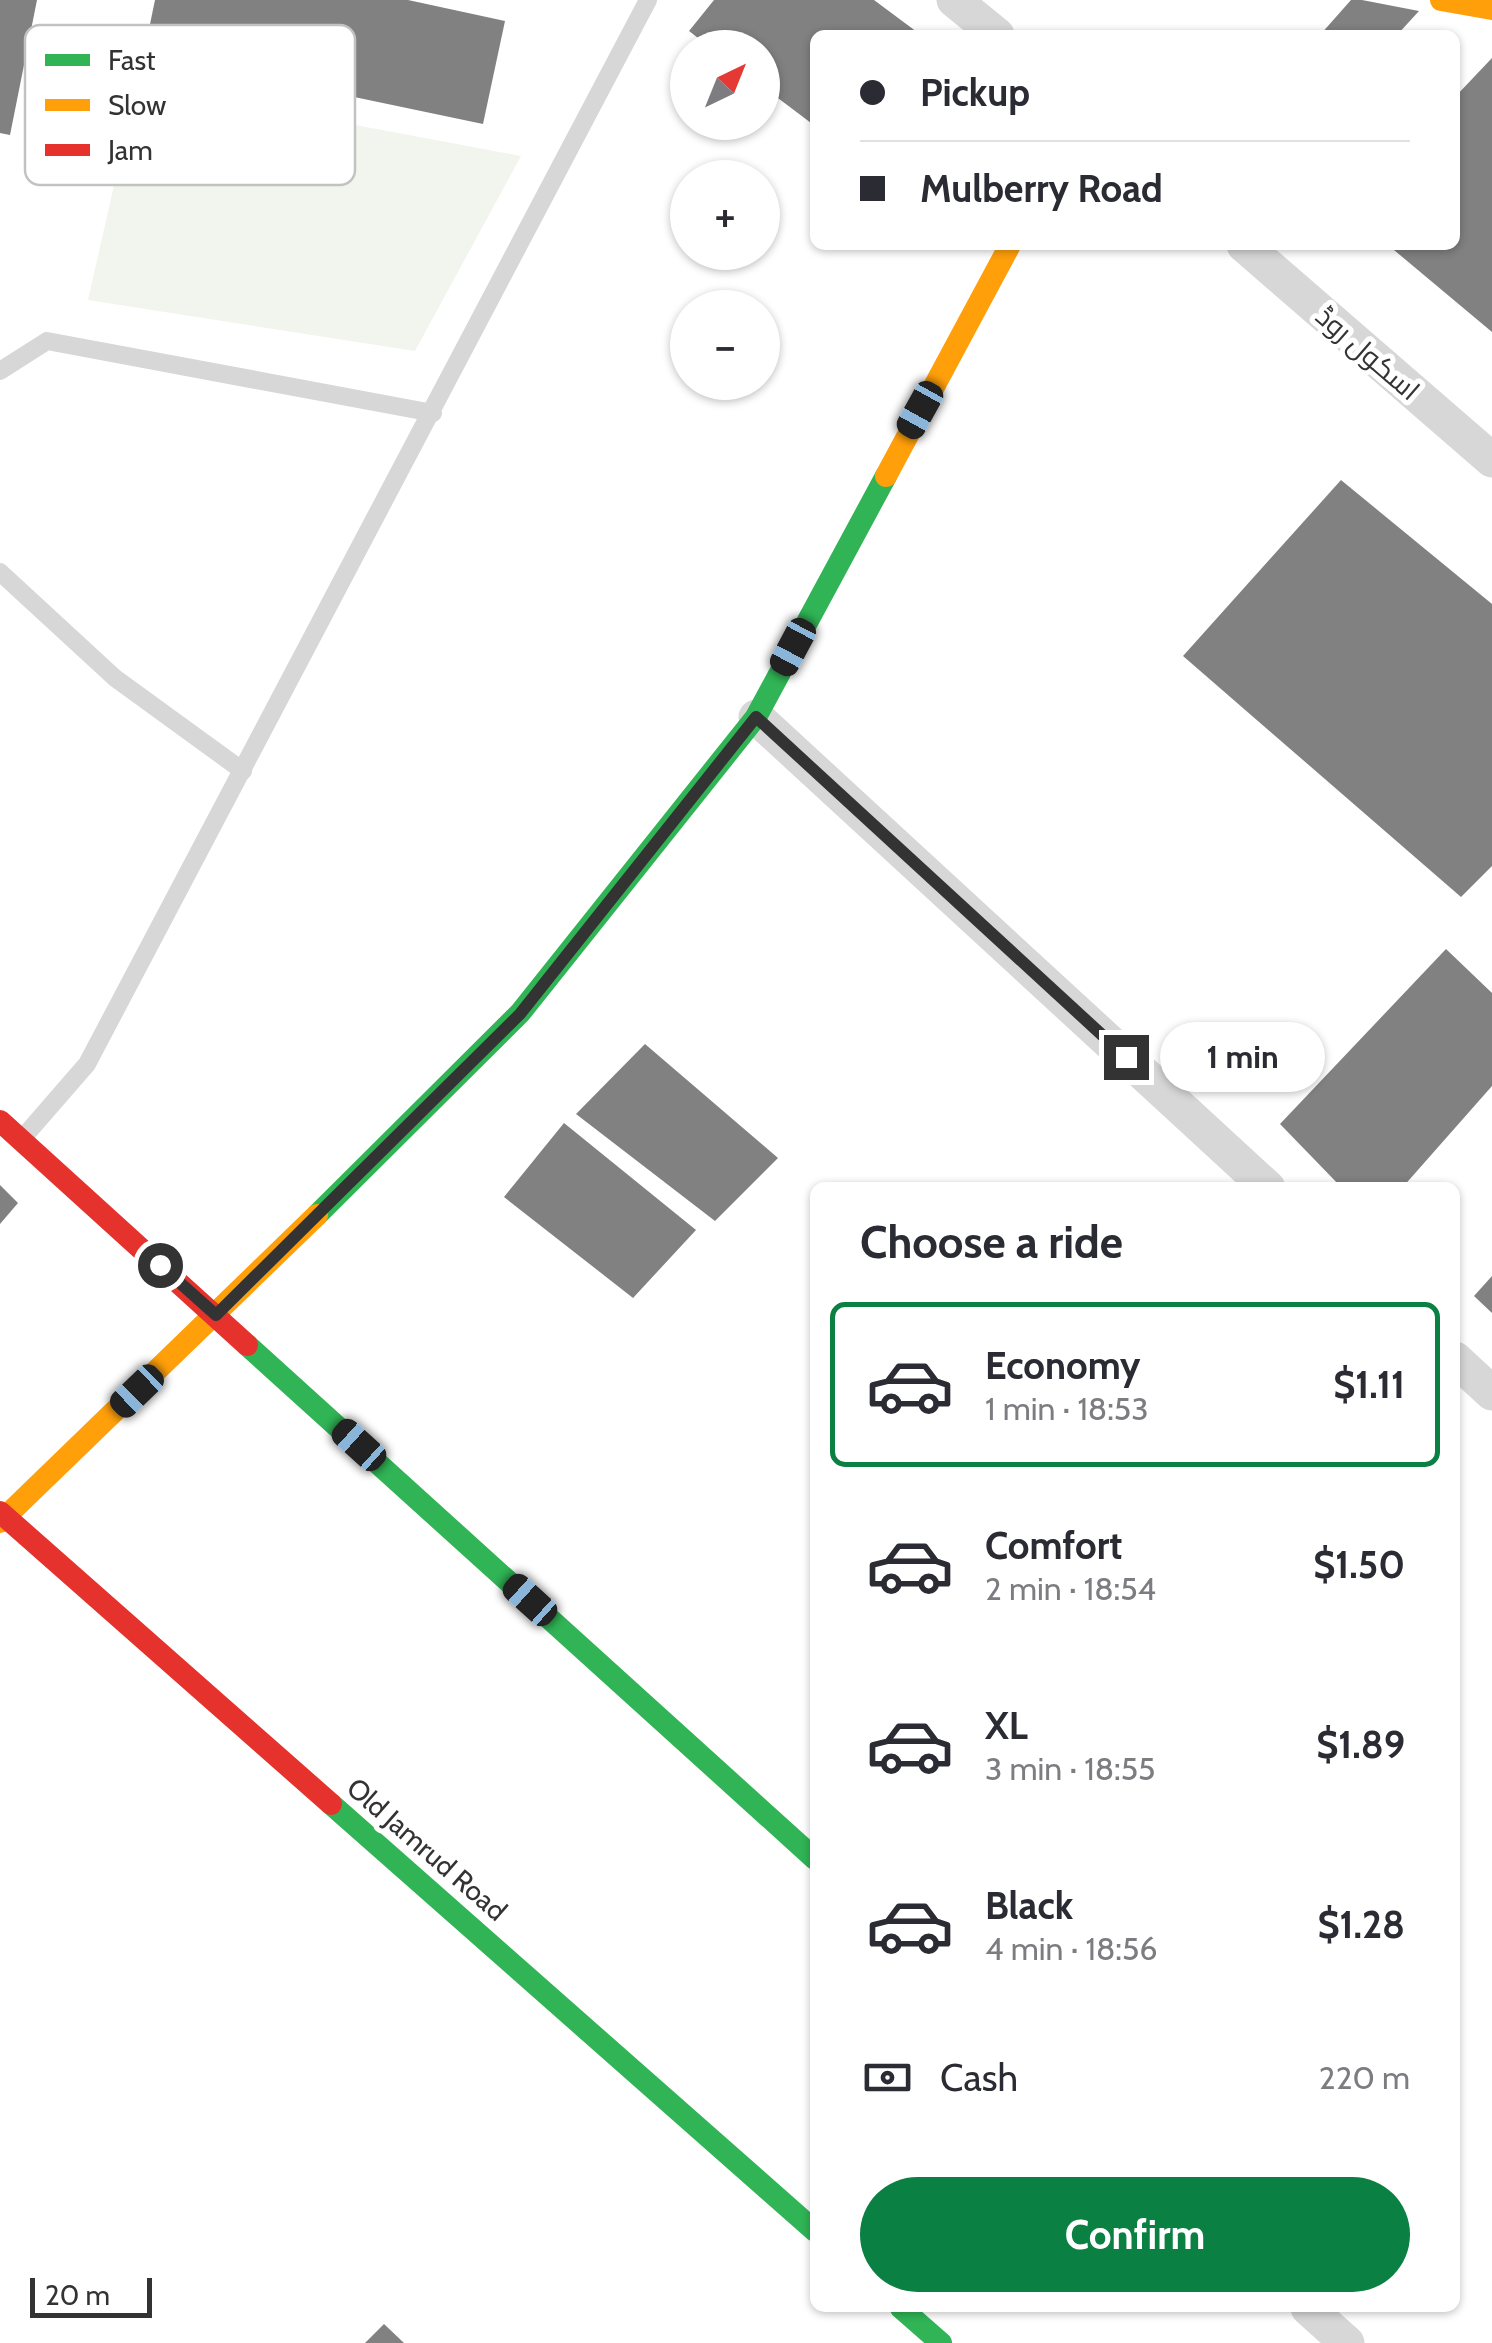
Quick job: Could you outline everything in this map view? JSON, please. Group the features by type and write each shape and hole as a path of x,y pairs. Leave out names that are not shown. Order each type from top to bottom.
{"main road":[{"path":"1440,0 1492,10"},
{"path":"2,1517 216,1315 520,1014 756,717 1007,250"},
{"path":"0,1121 810,1855"},
{"name":"Old Jamrud Road","path":"2,1517 810,2228"},
{"path":"906,2312 941,2343"}],"street":[{"path":"954,0 990,30"},
{"name":"اسکول روڈ","path":"1250,250 1492,460"},
{"path":"756,717 1261,1182"},
{"path":"1460,1364 1492,1393"},
{"path":"1312,2312 1347,2343"}],"lane":[{"path":"21,1140 87,1064 648,0"},
{"path":"0,371 48,342 433,413"},
{"path":"0,572 115,678 243,770"}],"shaded area":[{"path":"355,125 521,156 415,351 88,300 114,185 355,185"}],"building":[{"path":"0,0 37,0 32,25 25,25 25,60 10,135 0,133"},
{"path":"155,0 408,0 505,21 483,124 355,97 355,25 150,25"},
{"path":"714,0 874,0 914,30 810,30 810,122 780,100 780,30 690,30"},
{"path":"1351,0 1419,11 1402,30 1324,30"},
{"path":"1492,58 1492,332 1394,250 1460,250 1460,92"},
{"path":"1341,480 1492,604 1492,866 1461,897 1183,656"},
{"path":"1446,949 1492,993 1492,1086 1407,1182 1336,1182 1280,1124"},
{"path":"645,1044 778,1158 715,1221 576,1114"},
{"path":"564,1123 696,1230 633,1298 504,1197"},
{"path":"0,1185 18,1203 0,1224"},
{"path":"1492,1276 1492,1313 1474,1296"},
{"path":"384,2324 404,2343 365,2343"}],"traffic: fast":[{"path":"317,1215 520,1013 756,717 886,476"},
{"path":"247,1345 810,1854"},
{"path":"331,1804 810,2227"},
{"path":"906,2312 941,2343"}],"traffic: slow":[{"path":"1441,0 1492,9"},
{"path":"886,476 1007,250"},
{"path":"0,1522 317,1215"}],"traffic: jam":[{"path":"0,1121 247,1345"},
{"path":"0,1512 331,1804"}],"route":[{"path":"160,1265 216,1315 520,1014 756,717 1126,1057"}]}
